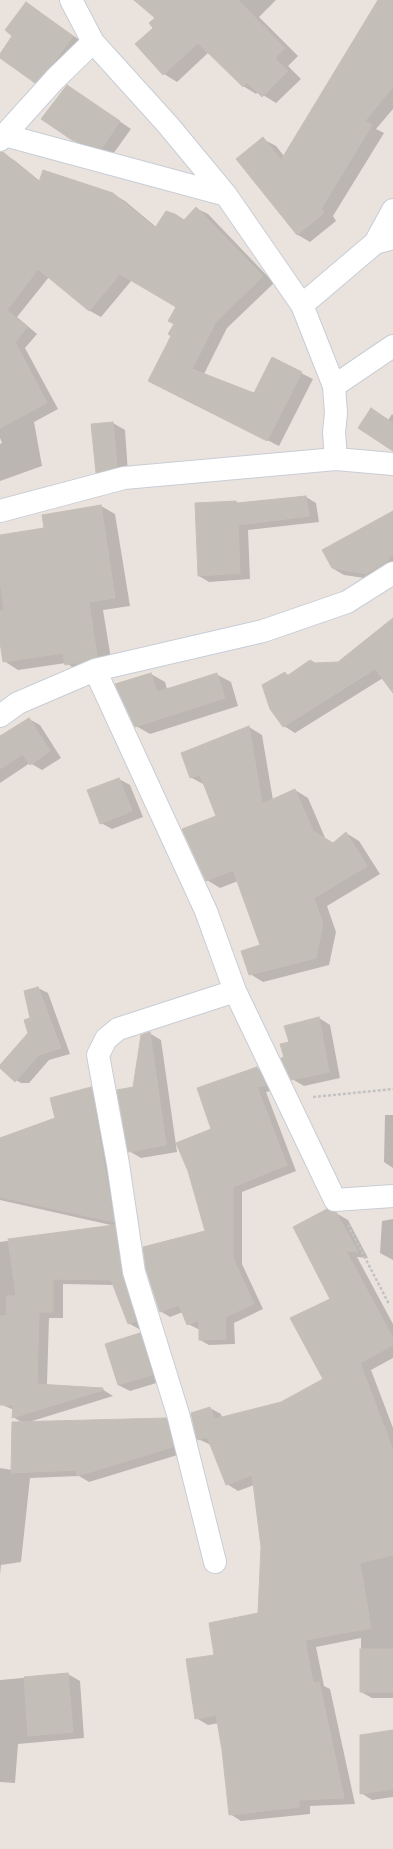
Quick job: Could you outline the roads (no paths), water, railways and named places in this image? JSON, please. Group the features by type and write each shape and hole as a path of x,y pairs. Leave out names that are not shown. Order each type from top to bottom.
{"street":[{"path":"71,0 93,42 168,125 226,195 302,305 334,386 336,412 334,432 336,459"},
{"path":"93,42 55,79 2,137 226,195"},
{"path":"302,305 384,240 393,210"},
{"path":"334,386 393,346"},
{"path":"0,511 124,478 336,459 393,464"},
{"path":"0,716 18,703 95,670 263,631 348,602 393,573"},
{"path":"95,670 206,911 235,991 335,1200 393,1196"},
{"path":"215,1562 178,1414 134,1272 118,1164 98,1055 106,1039 118,1029 235,991"}]}
